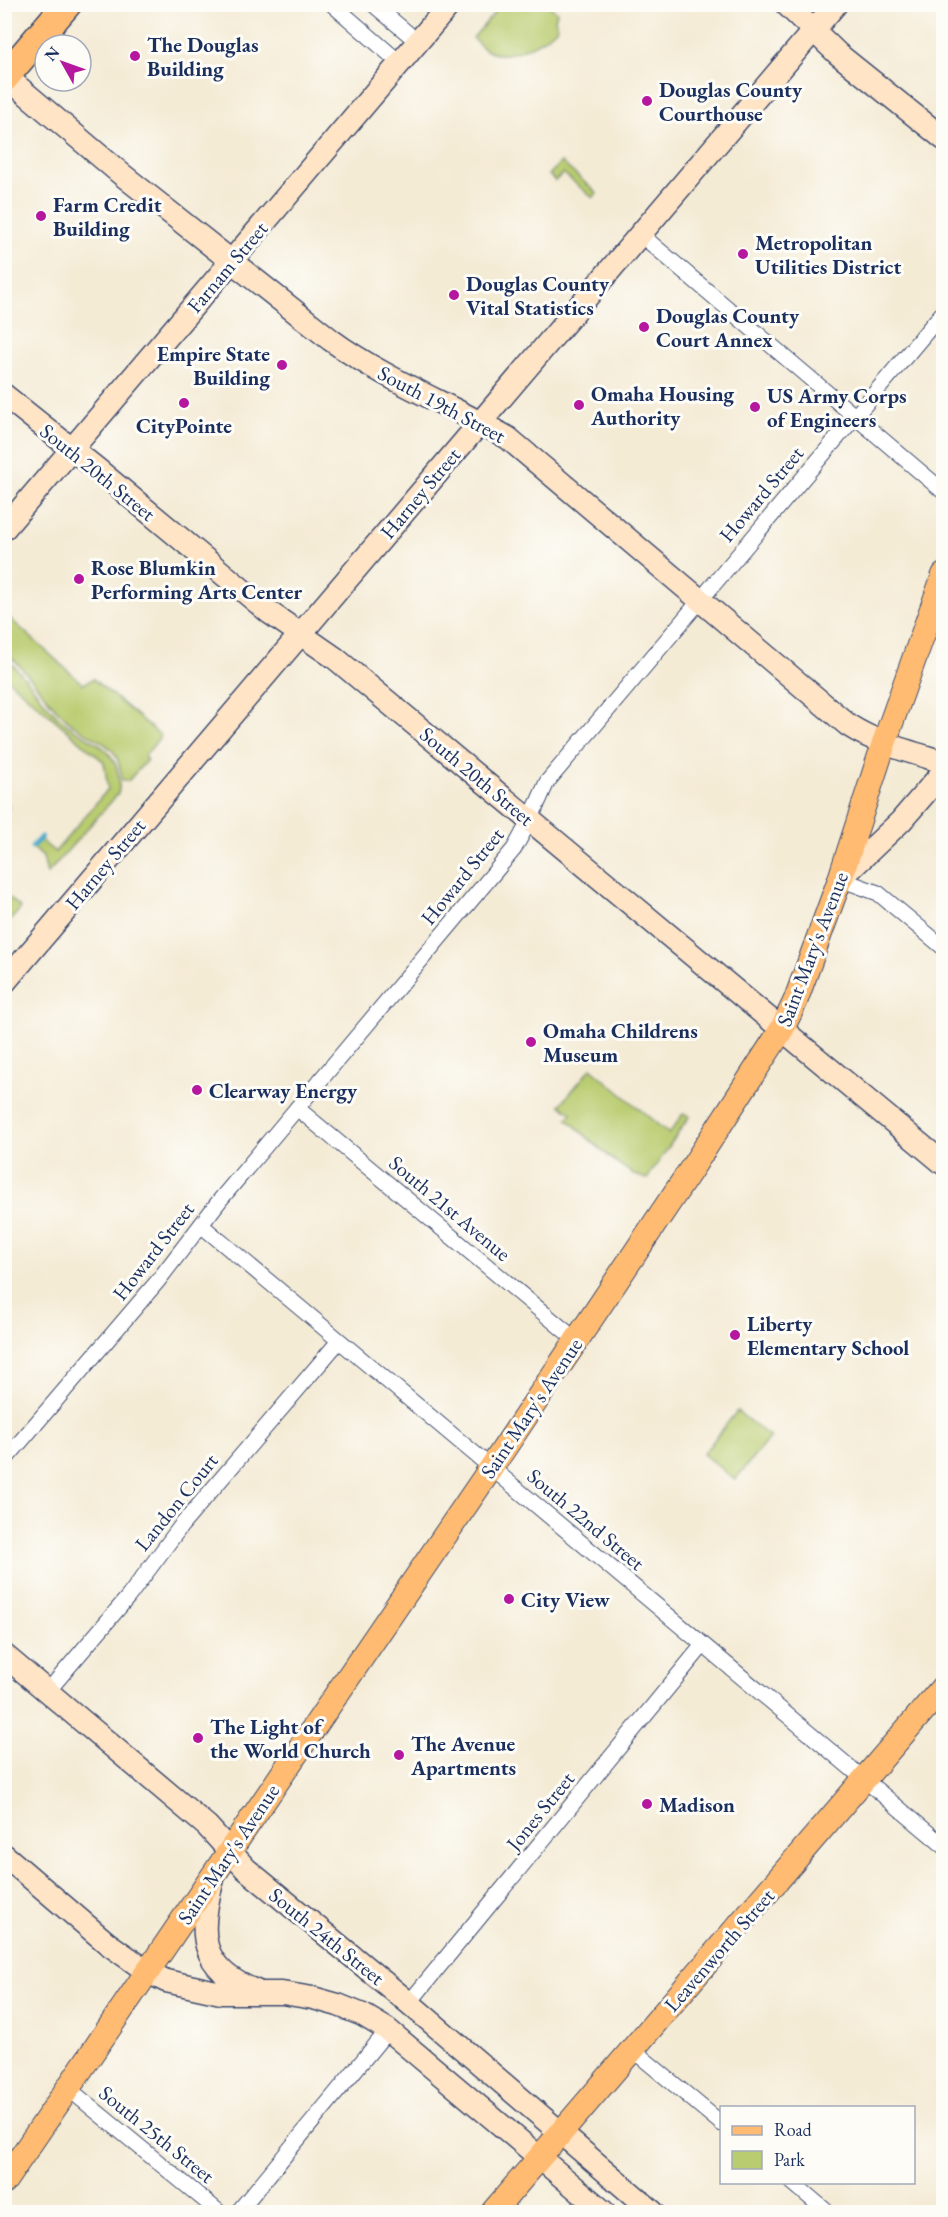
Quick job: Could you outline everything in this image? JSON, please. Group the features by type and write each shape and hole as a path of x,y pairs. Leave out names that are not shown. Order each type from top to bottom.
{"highway":[{"path":"5,76 67,4"}],"main road":[{"name":"Farnam Street","path":"4,529 450,4"},
{"path":"786,4 813,31 882,91 944,139"},
{"name":"Harney Street","path":"4,982 836,4"},
{"name":"South 19th Street","path":"5,76 120,173 347,351 508,438 845,723 884,743 944,762"},
{"name":"South 20th Street","path":"4,395 270,613 335,658 944,1164"},
{"name":"Saint Mary's Avenue","path":"5,2181 491,1468 782,1029 795,1002 840,879 884,743 944,575"},
{"path":"840,879 901,821 944,771"},
{"name":"South 24th Street","path":"4,1654 207,1826 246,1869 409,2003 653,2212"},
{"name":"Leavenworth Street","path":"493,2212 944,1686"},
{"path":"4,1855 107,1943 148,1972 173,1983 202,1990 295,1995 338,2005 363,2015 388,2030 604,2212"},
{"path":"214,1875 203,1926 210,1953 219,1968 230,1979 263,1993"}],"street":[{"path":"332,4 400,63"},
{"path":"373,4 418,42"},
{"path":"640,234 944,492"},
{"name":"Howard Street","path":"4,1461 157,1282 297,1108 514,849 547,782 944,311"},
{"path":"840,879 878,893 944,948"},
{"name":"South 21st Avenue","path":"297,1108 576,1340"},
{"name":"South 22nd Street","path":"201,1225 944,1846"},
{"name":"Landon Court","path":"48,1691 128,1597 181,1526 339,1341"},
{"name":"Jones Street","path":"409,2003 703,1645"},
{"path":"238,2212 388,2030"},
{"path":"633,2050 720,2122"},
{"name":"South 25th Street","path":"69,2089 219,2212"},
{"path":"794,2184 827,2212"}],"green space":[{"path":"501,5 548,5 557,12 555,20 558,27 535,44 516,52 496,54 488,51 473,38"},
{"path":"561,162 597,193 593,198 563,173 555,181 549,175"},
{"path":"5,614 83,684 93,679 161,736 144,757 147,760 128,781 122,781 118,760 112,750 67,720 5,652"},
{"path":"4,657 13,664 56,715 108,753 118,775 118,794 47,874 43,857 33,848 40,840 55,852 108,789 104,762 5,677"},
{"path":"5,894 21,908 5,927"},
{"path":"591,1068 669,1134 683,1114 688,1115 689,1117 647,1179 627,1170 567,1119 572,1113 560,1105"},
{"path":"737,1411 770,1437 735,1480 703,1454"}],"waterway":[{"path":"4,810 7,807"},
{"path":"32,847 41,837"}],"place":[{"name":"The Douglas Building","path":"135,56"},
{"name":"Douglas County Courthouse","path":"647,101"},
{"name":"Farm Credit Building","path":"41,216"},
{"name":"Metropolitan Utilities District","path":"743,254"},
{"name":"Douglas County Vital Statistics","path":"454,295"},
{"name":"Douglas County Court Annex","path":"644,327"},
{"name":"Empire State Building","path":"282,365"},
{"name":"CityPointe","path":"184,403"},
{"name":"Omaha Housing Authority","path":"579,405"},
{"name":"US Army Corps of Engineers","path":"755,407"},
{"name":"Rose Blumkin Performing Arts Center","path":"79,579"},
{"name":"Omaha Childrens Museum","path":"531,1042"},
{"name":"Clearway Energy","path":"197,1090"},
{"name":"Liberty Elementary School","path":"735,1335"},
{"name":"City View","path":"509,1599"},
{"name":"The Light of the World Church","path":"198,1738"},
{"name":"The Avenue Apartments","path":"399,1755"},
{"name":"Madison","path":"647,1804"}]}
